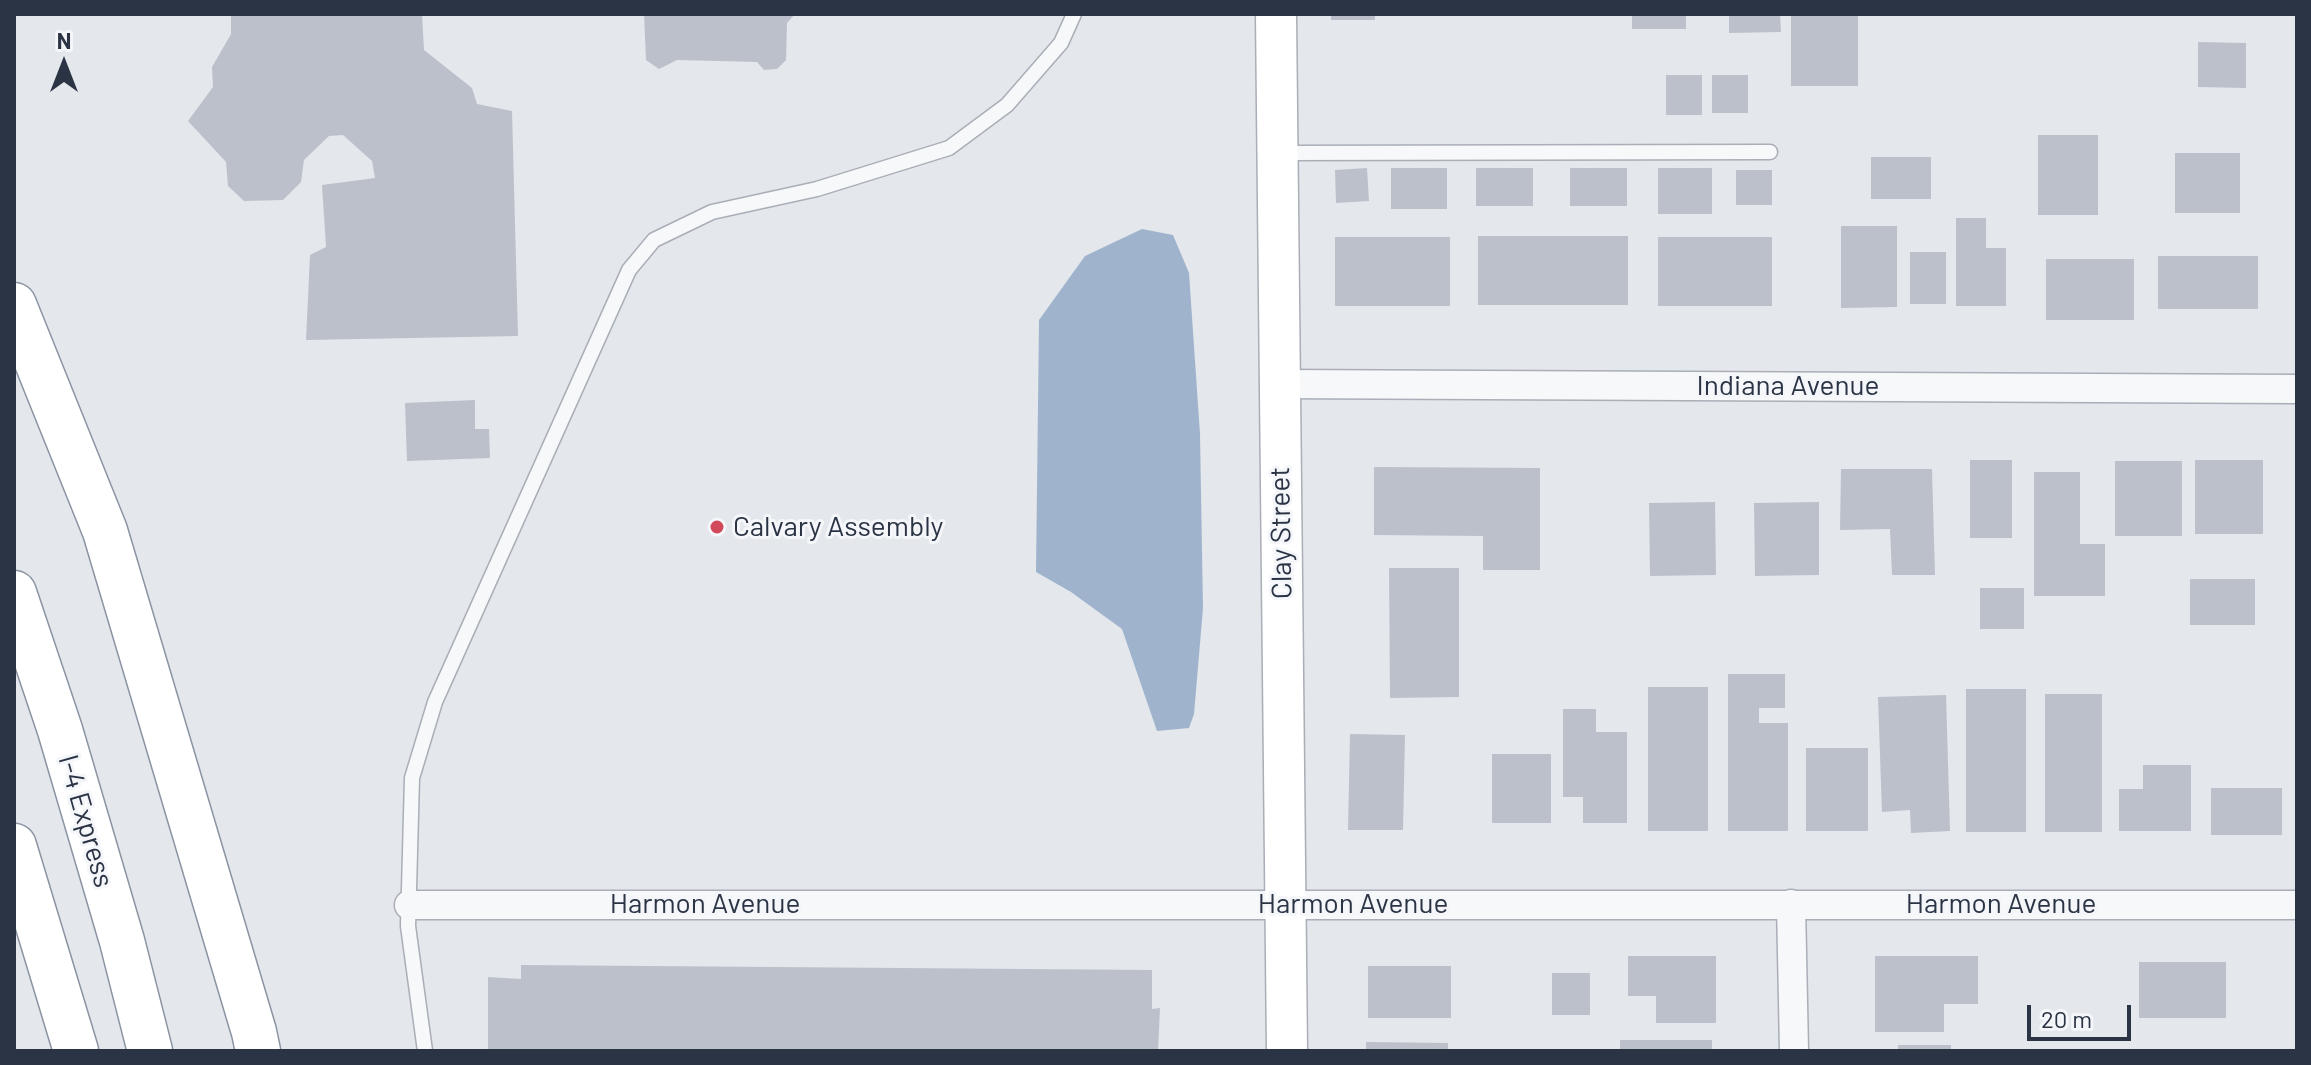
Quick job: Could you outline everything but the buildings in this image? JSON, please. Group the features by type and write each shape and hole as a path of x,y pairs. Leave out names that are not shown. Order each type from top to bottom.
{"highway":[{"path":"14,305 105,531 258,1051"},
{"name":"I-4 Express","path":"14,593 60,730 122,941 150,1051"},
{"path":"14,846 76,1051"}],"street":[{"name":"Clay Street","path":"1276,14 1287,1051"},
{"name":"Indiana Avenue","path":"1279,384 2297,389"},
{"path":"1791,904 1794,1051"},
{"name":"Harmon Avenue","path":"409,905 2297,905"},
{"path":"2297,905 2297,915"}],"lane":[{"path":"425,1051 408,926 412,778 435,702 629,270 654,240 712,212 817,189 949,148 1007,105 1061,43 1074,14"},
{"path":"1277,153 1770,152"}],"water":[{"path":"1142,229 1173,235 1189,273 1200,434 1203,608 1194,714 1189,728 1157,731 1122,629 1071,592 1036,572 1039,320 1085,256"}],"place":[{"name":"Calvary Assembly","path":"717,527"}]}
